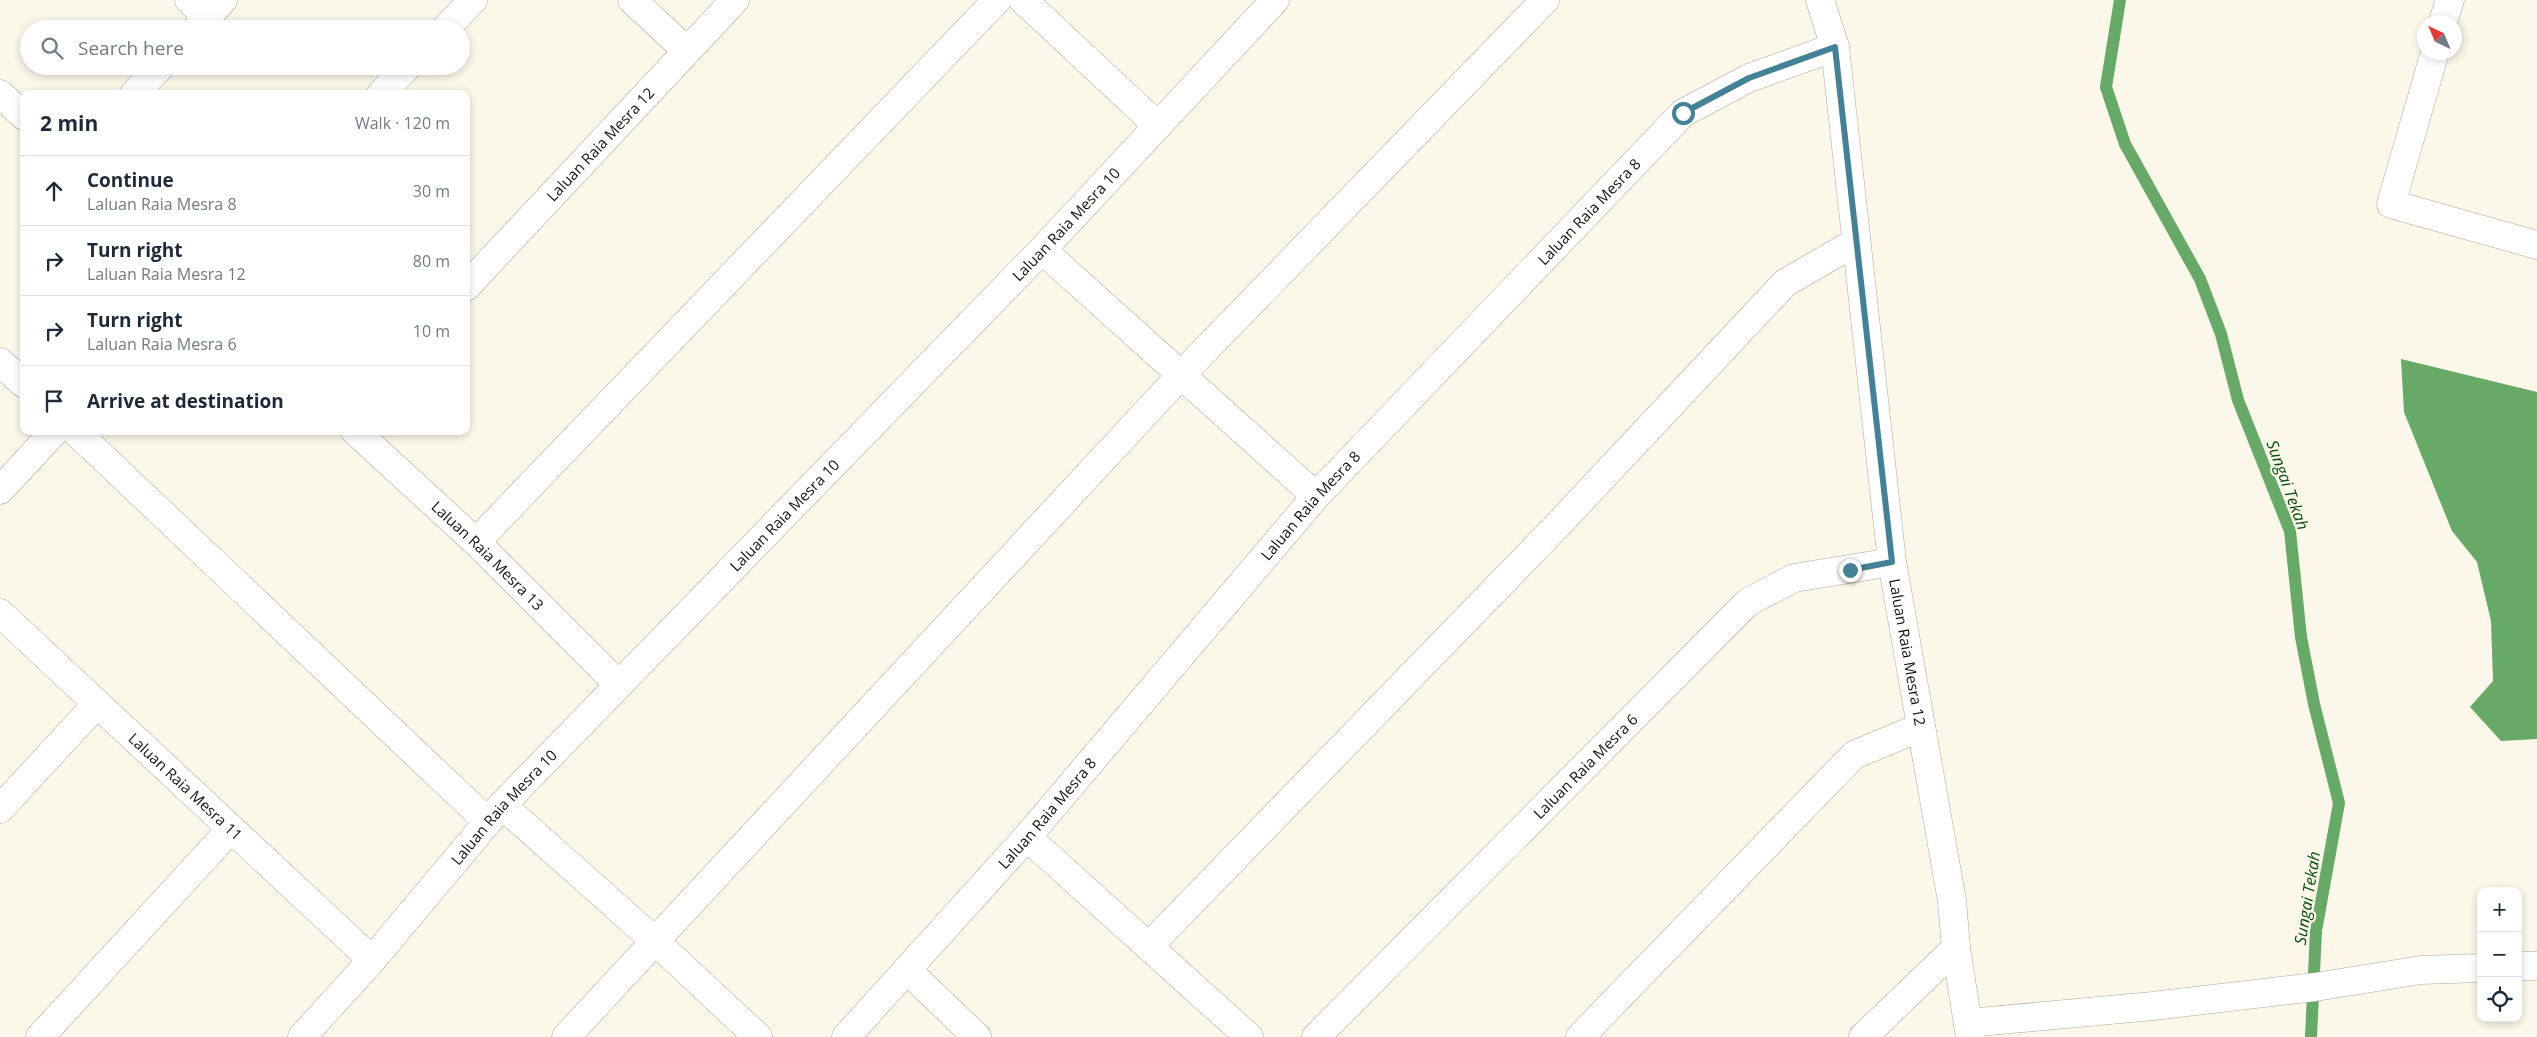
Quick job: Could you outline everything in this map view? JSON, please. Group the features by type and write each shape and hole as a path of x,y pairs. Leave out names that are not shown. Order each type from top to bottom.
{"street":[{"path":"454,20 473,0"},
{"path":"632,0 686,51"},
{"name":"Laluan Raia Mesra 12","path":"470,283 734,0"},
{"path":"476,542 996,0"},
{"path":"1023,0 1157,125"},
{"name":"Laluan Raia Mesra 10","path":"302,1037 372,960 495,813 618,684 1042,250 1275,0"},
{"path":"566,1037 1182,375 1545,0"},
{"name":"Laluan Raia Mesra 12","path":"1820,0 1835,47 1892,562 1952,901 1956,948 1969,1030"},
{"path":"2445,15 2450,0"},
{"name":"Laluan Raia Mesra 8","path":"846,1037 1027,837 1316,496 1683,113 1749,78 1835,47"},
{"path":"2433,60 2391,204 2537,246"},
{"path":"138,90 152,75"},
{"path":"385,90 399,75"},
{"path":"0,94 20,112"},
{"path":"1149,946 1554,529 1785,283 1856,242"},
{"path":"1042,250 1316,496"},
{"path":"0,362 20,380"},
{"path":"0,490 51,435"},
{"path":"79,435 495,813 655,941 758,1037"},
{"name":"Laluan Raia Mesra 13","path":"359,435 476,542 618,684"},
{"name":"Laluan Raia Mesra 6","path":"1316,1037 1748,602 1794,578 1892,562"},
{"name":"Laluan Raia Mesra 11","path":"0,613 96,705 372,960"},
{"path":"0,809 96,705"},
{"path":"1580,1037 1854,755 1921,727"},
{"path":"40,1037 231,829"},
{"path":"1027,837 1249,1037"},
{"path":"1863,1037 1956,948"},
{"path":"2522,966 2537,966"},
{"path":"1969,1030 2236,995 2315,987 2421,970 2477,968"},
{"path":"907,970 977,1037"}],"shaded area":[{"path":"2401,359 2537,392 2537,739 2501,741 2470,707 2493,681 2491,621 2477,562 2452,531 2404,412"}],"waterway":[{"name":"Sungai Tekah","path":"2120,0 2106,87 2125,144 2200,279 2221,334 2238,400 2290,531 2301,637 2314,704 2339,803 2316,931 2311,1037"}],"route":[{"path":"1683,113 1749,78 1835,47 1892,562 1850,570"}]}
